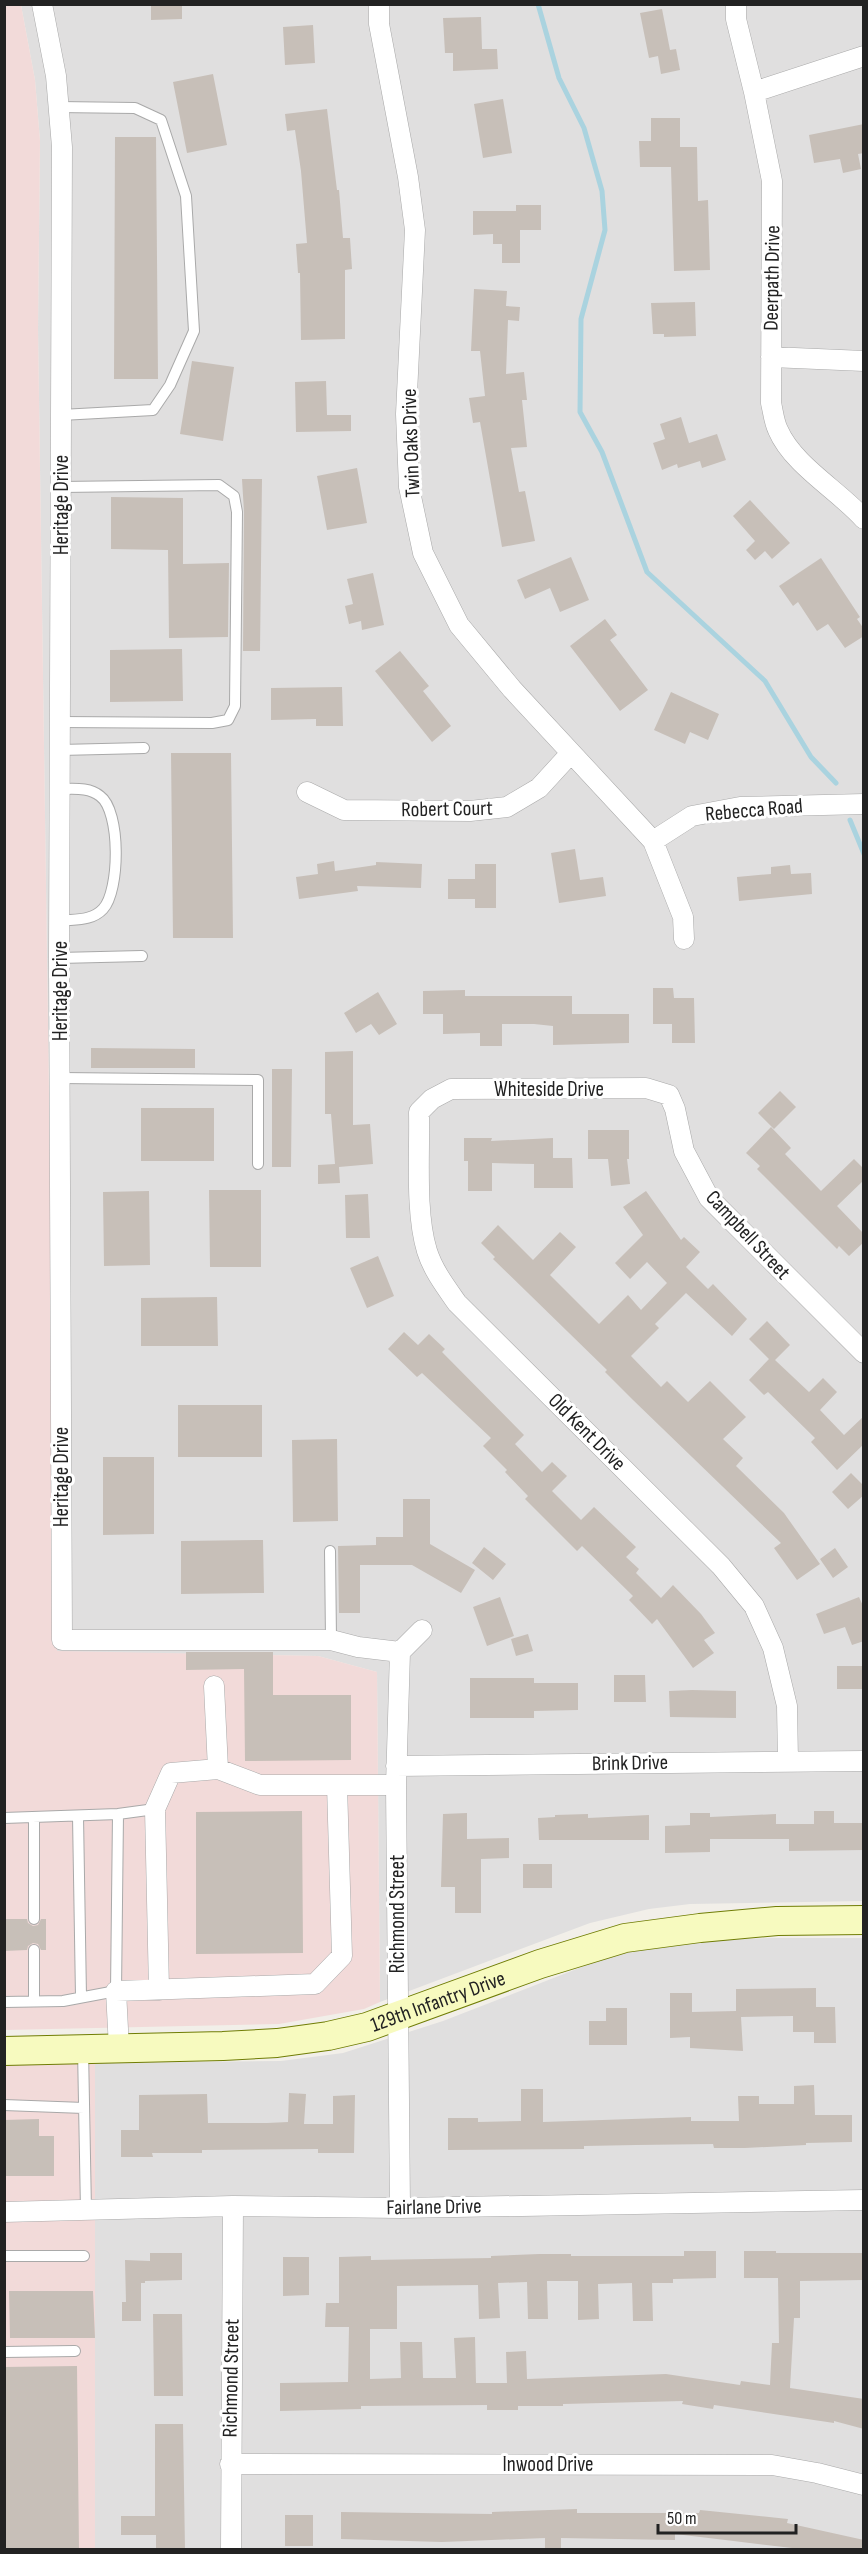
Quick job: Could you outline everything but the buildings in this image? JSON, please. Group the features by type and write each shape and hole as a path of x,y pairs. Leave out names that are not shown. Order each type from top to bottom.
{"street":[{"name":"Heritage Drive","path":"42,4 56,76 62,147 59,958 62,1640 331,1640 358,1647 400,1652"},
{"name":"Twin Oaks Drive","path":"379,4 380,24 408,177 415,230 406,414 409,487 423,553 459,625 512,688 653,842 683,917 684,939"},
{"name":"Deerpath Drive","path":"736,4 736,19 772,181 771,403 778,430 793,454 848,501 864,519"},
{"path":"754,92 864,56"},
{"path":"771,357 864,361"},
{"name":"Robert Court","path":"307,792 344,810 470,811 507,807 539,788 572,753"},
{"name":"Rebecca Road","path":"653,842 692,816 740,807 864,804"},
{"name":"Whiteside Drive","path":"432,1099 451,1089 646,1088 669,1095"},
{"name":"Campbell Street","path":"669,1095 675,1109 684,1151 709,1198 864,1353"},
{"name":"Old Kent Drive","path":"432,1099 419,1112 421,1221 427,1251 438,1276 457,1303 721,1566 754,1606 772,1648 787,1706 788,1761"},
{"path":"400,1652 422,1630"},
{"name":"Richmond Street","path":"400,1652 396,1775 400,2208"},
{"path":"159,1989 155,1809 171,1773 218,1769 214,1686"},
{"name":"Brink Drive","path":"218,1769 260,1785 337,1785 396,1775 788,1761 864,1761"},
{"path":"119,2048 116,1991 315,1984 342,1956 337,1785"},
{"name":"129th Infantry Drive","path":"4,2050 277,2043 328,2036 368,2026 540,1964 625,1938 777,1921 864,1920"},
{"name":"Fairlane Drive","path":"4,2212 233,2206 400,2208 864,2200"},
{"name":"Richmond Street","path":"231,2550 233,2206"},
{"name":"Inwood Drive","path":"230,2464 772,2466 817,2473 864,2485"}],"lane":[{"path":"58,107 135,108 161,120 186,196 194,331 170,385 153,410 61,415"},
{"path":"60,722 212,723 228,720 235,706 237,512 234,496 219,485 61,487"},
{"path":"60,750 144,748"},
{"path":"60,789 90,790 102,797 111,811 116,866 111,893 104,908 93,917 60,921"},
{"path":"59,958 142,956"},
{"path":"60,1078 258,1080 258,1164"},
{"path":"330,1551 331,1640"},
{"path":"4,1818 118,1814 155,1809"},
{"path":"4,2002 81,1997 116,1991 118,1814"},
{"path":"78,1816 81,1997"},
{"path":"34,1817 34,1919"},
{"path":"34,1950 34,2001"},
{"path":"83,2049 86,2211"},
{"path":"4,2104 84,2108"},
{"path":"4,2256 84,2256"},
{"path":"4,2352 75,2351"}],"shaded area":[{"path":"4,5 21,5 35,80 40,141 38,329 57,1651 318,1656 377,1672 380,2002 364,2009 279,2024 5,2030"},
{"path":"21,5 863,5 863,1901 690,1904 649,1909 590,1923 380,2002 377,1672 318,1656 57,1652 38,329 40,141 35,80"},
{"path":"770,1938 863,1938 863,2549 95,2550 95,2063 281,2061 343,2053 443,2021 592,1963 642,1947 678,1942"},
{"path":"95,2063 95,2549 5,2549 4,2065"}],"waterway":[{"path":"538,4 559,78 584,128 602,191 605,230 581,319 580,412 602,452 647,572 765,681 811,757 836,783"},
{"path":"850,820 864,854"}]}
